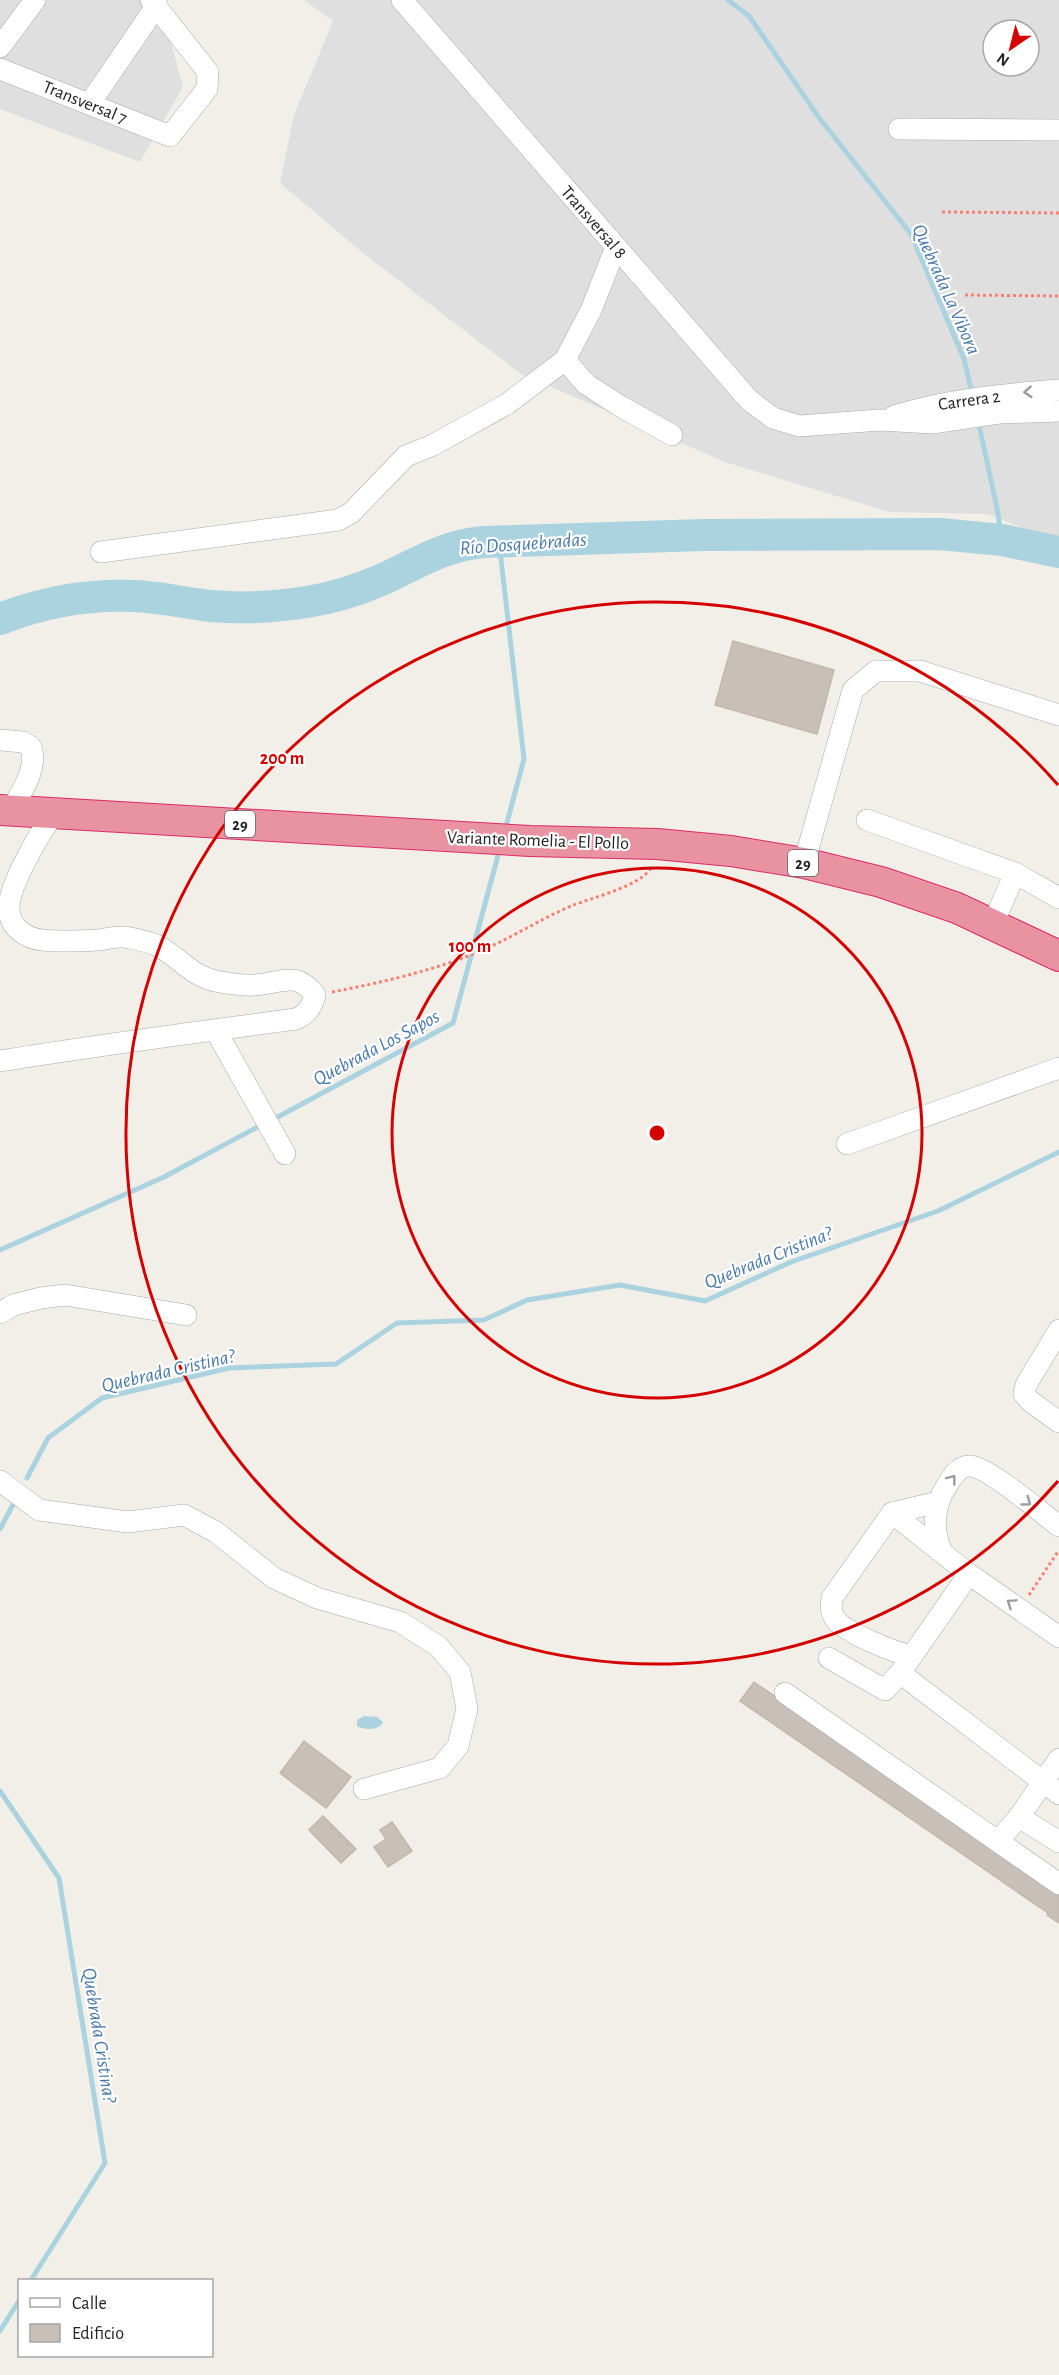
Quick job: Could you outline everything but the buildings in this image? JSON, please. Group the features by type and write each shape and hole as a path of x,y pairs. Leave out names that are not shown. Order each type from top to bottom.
{"highway":[{"name":"Variante Romelia - El Pollo","path":"5,810 530,842 657,844 731,851 804,863 900,888 993,924 1059,956"}],"street":[{"path":"0,47 35,0"},
{"name":"Transversal 8","path":"402,0 749,400 772,417 799,426"},
{"path":"90,104 154,2"},
{"name":"Transversal 7","path":"0,69 170,136 207,89 208,72 154,2"},
{"path":"899,129 1059,130"},
{"path":"101,552 338,520 351,513 406,456 433,445 507,404 565,360 591,310 616,248"},
{"path":"565,360 586,384 672,435"},
{"name":"Carrera 2","path":"799,426 880,420 927,406 964,409 1059,390"},
{"name":"Carrera 2","path":"998,404 1059,411"},
{"path":"804,863 853,690 876,670 920,671 1059,715"},
{"path":"0,740 23,742 31,747 35,758 27,782 5,810"},
{"path":"0,1061 120,1041 216,1031 296,1018 304,1015 313,1004 315,995 307,984 291,980 253,985 207,980 192,972 159,946 125,937 63,941 40,940 24,935 14,925 9,910 20,874 39,833 55,813"},
{"path":"867,820 1015,873 1059,897"},
{"path":"993,924 1015,873"},
{"path":"216,1031 285,1154"},
{"path":"847,1144 1059,1068"},
{"path":"0,1312 13,1305 66,1295 186,1315"},
{"path":"1059,1330 1026,1385 1024,1394 1059,1422"},
{"path":"942,1552 935,1538 938,1502 953,1476 962,1468 970,1466 981,1469 995,1478 1059,1526"},
{"path":"0,1481 39,1510 128,1522 184,1515 216,1532 274,1578 317,1598 400,1622 438,1646 460,1672 467,1709 458,1746 440,1768 364,1790"},
{"path":"938,1502 892,1513 832,1598 830,1610 837,1622 885,1649 906,1665 1051,1788"},
{"path":"892,1513 969,1574 1059,1637"},
{"path":"829,1658 885,1690 906,1665 969,1574"},
{"path":"785,1693 1059,1884"},
{"path":"999,1840 1018,1817 1051,1788 1059,1759"},
{"path":"1018,1817 1059,1842"}],"path":[{"path":"942,212 1059,213"},
{"path":"965,295 1059,296"},
{"path":"315,995 382,983 472,955 520,934 566,908 643,879 650,870 657,844"},
{"path":"1020,1609 1059,1550"}],"shaded area":[{"path":"0,0 159,0 183,87 140,162 0,109"},
{"path":"304,0 1059,0 1059,542 987,514 889,512 725,462 521,374 363,253 280,183 294,115 333,21"}],"water":[{"path":"364,1716 377,1717 383,1722 379,1727 372,1729 357,1726 357,1720"}],"waterway":[{"name":"Quebrada La Vibora","path":"728,0 749,16 820,119 911,234 964,359 972,393"},
{"name":"Quebrada La Vibora","path":"978,420 1002,540"},
{"name":"Río Dosquebradas","path":"0,619 66,600 100,596 144,597 235,607 307,602 354,590 381,580 455,547 483,542 704,535 940,534 1002,540 1059,552"},
{"name":"Quebrada Los Sapos","path":"499,542 524,759 505,830"},
{"name":"Quebrada Los Sapos","path":"272,1120 453,1023 500,848"},
{"name":"Quebrada Los Sapos","path":"0,1250 164,1177 263,1124"},
{"name":"Quebrada Cristina?","path":"27,1478 48,1438 102,1398 229,1368 336,1364 397,1323 484,1320 527,1300 620,1285 705,1301 791,1262 938,1211 1059,1152"},
{"name":"Quebrada Cristina?","path":"0,1529 16,1499"},
{"name":"Quebrada Cristina?","path":"0,1791 59,1878 105,2163 32,2279"},
{"name":"Quebrada Cristina?","path":"0,2331 18,2302"}]}
